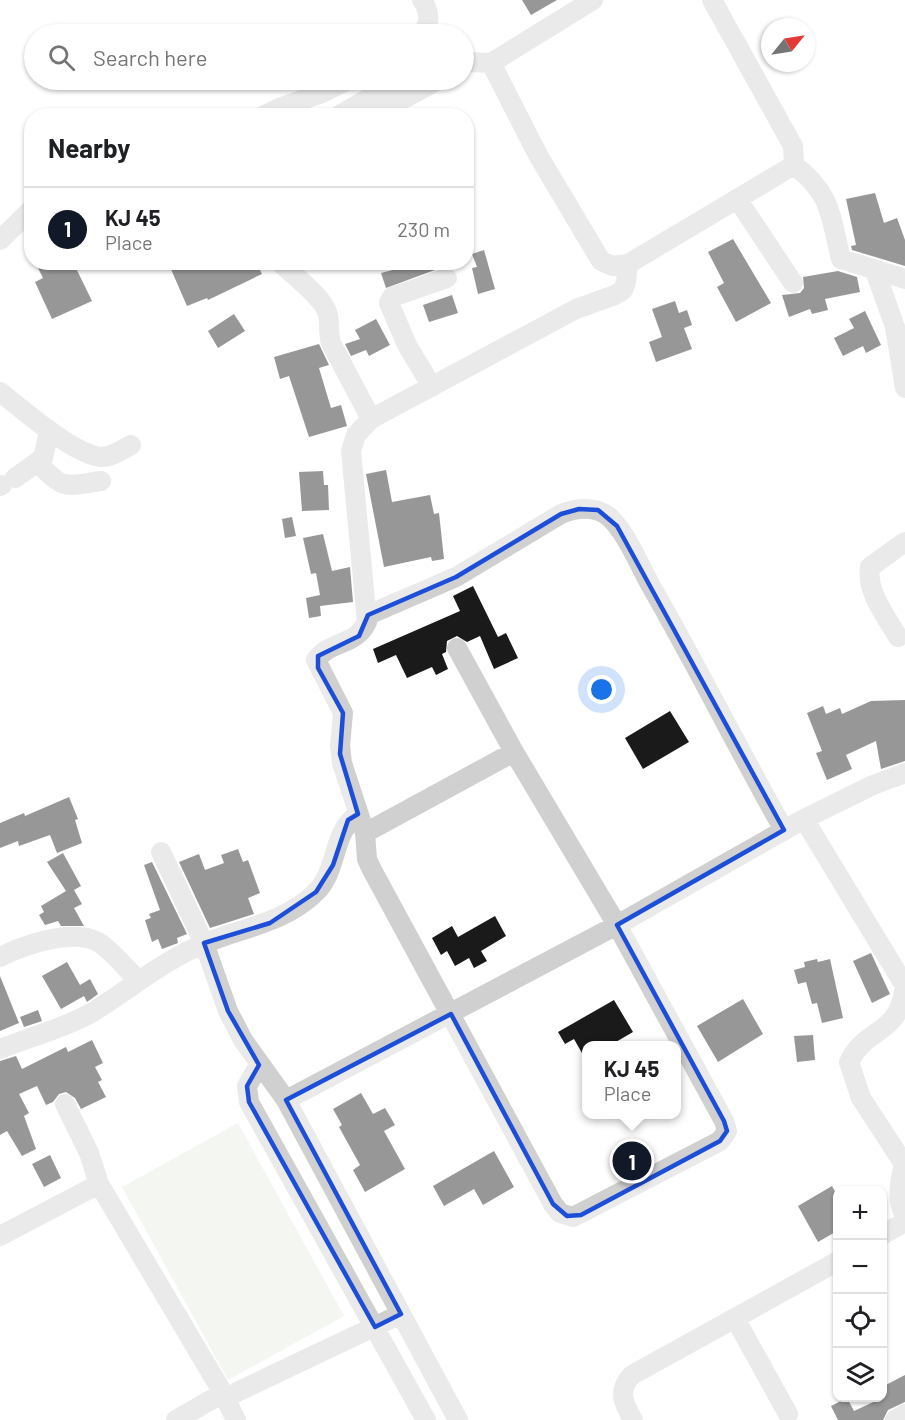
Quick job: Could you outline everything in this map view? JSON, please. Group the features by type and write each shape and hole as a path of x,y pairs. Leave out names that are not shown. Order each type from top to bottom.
{"street":[{"path":"422,0 429,16 428,24"},
{"path":"593,0 478,63 538,155 601,261 613,266 628,264 794,165"},
{"path":"712,0 793,146 794,165 818,186 827,200 841,259 905,279"},
{"path":"288,108 328,90"},
{"path":"352,108 383,90"},
{"path":"387,108 420,90"},
{"path":"738,200 793,283"},
{"path":"0,240 24,216"},
{"path":"628,264 623,290 615,296 576,309 371,420 356,435 351,451 368,615 359,636 325,652 316,660 343,714 340,754 365,833 367,859 371,868 553,1204 567,1216 581,1215 720,1141 727,1131 724,1121 681,1042"},
{"path":"288,270 323,303 328,314 328,333 331,343 371,420"},
{"path":"875,271 894,327 905,388"},
{"path":"432,387 407,345 389,303 392,297 447,278"},
{"path":"0,392 49,432 102,457 114,454 131,445"},
{"path":"6,483 38,464 43,458 49,432"},
{"path":"38,464 58,483 65,485 101,480"},
{"path":"368,615 456,577 561,514 579,509 598,510 617,526 690,654 737,748 784,830"},
{"path":"898,637 874,596 868,579 870,567 905,542"},
{"path":"457,648 514,752 617,925 680,1041"},
{"path":"365,833 514,752"},
{"path":"286,1100 617,925 804,819 873,785 905,773"},
{"path":"0,1049 90,1014 139,981 204,943 270,922 316,892 333,865 342,829 358,814"},
{"path":"804,819 905,986 903,1004 897,1016 860,1046 849,1062 861,1098 904,1163 900,1192 901,1210 905,1216"},
{"path":"161,852 204,943 228,1011 259,1065 286,1100 458,1420"},
{"path":"0,957 42,940 84,938 104,947 139,981"},
{"path":"259,1065 248,1086 249,1102 426,1420"},
{"path":"66,1104 89,1153 99,1185 230,1393 236,1420"},
{"path":"0,1236 99,1185"},
{"path":"887,1232 905,1222"},
{"path":"633,1420 621,1395 623,1384 632,1375 736,1320 833,1263"},
{"path":"176,1420 401,1314"},
{"path":"736,1320 788,1414"},
{"path":"895,1420 905,1414"}],"highlighted area":[{"path":"579,509 598,510 617,526 784,830 617,925 724,1121 727,1131 720,1141 581,1215 567,1216 553,1204 451,1014 286,1100 401,1314 375,1327 249,1102 247,1086 259,1065 228,1011 204,943 270,923 316,892 333,865 348,820 358,814 340,754 343,713 318,668 318,656 359,636 368,615 456,577 561,514"}],"shaded area":[{"path":"238,1123 344,1316 228,1380 122,1187"}],"building":[{"path":"522,0 557,0 531,15"},
{"path":"875,193 884,223 897,218 905,240 905,266 852,250 851,246 856,245 846,199"},
{"path":"733,239 771,303 736,322 717,287 724,283 708,252"},
{"path":"484,250 495,289 478,294 472,270 477,267 474,253"},
{"path":"39,270 77,270 92,301 52,319 35,282 43,278"},
{"path":"171,270 260,270 262,274 208,300 207,298 187,306"},
{"path":"392,270 435,270 386,288 381,273"},
{"path":"838,271 857,277 860,292 825,299 828,310 812,314 810,309 789,317 782,295 800,293 804,288 803,277"},
{"path":"452,295 458,313 429,322 423,305"},
{"path":"675,301 679,313 687,310 692,325 684,328 692,349 656,362 649,342 662,337 652,309"},
{"path":"865,311 881,345 866,353 863,346 843,356 834,338 854,328 849,319"},
{"path":"234,314 245,331 218,348 208,331"},
{"path":"376,319 390,345 369,356 366,350 351,356 345,344 360,339 355,330"},
{"path":"319,344 329,365 319,368 331,408 341,405 347,426 309,437 289,376 280,379 274,357"},
{"path":"386,470 392,502 430,495 434,514 439,513 444,559 432,561 431,557 384,567 366,474"},
{"path":"323,471 324,485 328,485 329,510 302,511 299,472"},
{"path":"292,517 296,536 285,538 282,519"},
{"path":"323,534 332,571 350,567 353,602 320,606 321,616 309,618 306,598 320,595 316,573 311,574 303,538"},
{"path":"473,586 498,637 506,633 518,658 494,669 480,636 467,642 457,636 447,641 446,652 442,654 448,669 436,675 432,667 407,678 396,655 378,663 373,649 460,611 453,596"},
{"path":"905,700 905,761 881,769 876,741 846,755 852,769 827,780 816,753 822,751 807,713 823,706 826,714 840,708 842,714 871,701"},
{"path":"670,711 689,742 643,769 625,738"},
{"path":"69,797 78,819 75,820 82,843 57,853 50,835 19,846 18,841 0,848 0,823 24,813 25,816"},
{"path":"238,849 243,862 248,860 260,893 248,898 254,914 210,928 179,862 199,854 205,870 224,863 221,855"},
{"path":"63,853 81,886 74,890 82,904 74,908 84,926 61,926 58,921 45,925 39,915 44,912 41,906 66,891 47,862"},
{"path":"152,862 187,934 177,938 178,943 162,949 158,939 152,942 145,920 151,918 149,914 160,910 144,865"},
{"path":"495,916 506,936 481,951 487,961 474,968 469,958 455,966 447,951 441,955 432,938 452,926 458,937"},
{"path":"871,953 890,994 872,1003 853,961"},
{"path":"817,959 818,962 830,959 843,1018 822,1023 817,1003 812,1004 806,982 798,984 794,970 805,967 804,962"},
{"path":"67,962 80,985 90,979 98,994 87,1002 84,996 61,1009 42,976"},
{"path":"0,976 19,1023 0,1031"},
{"path":"743,999 763,1034 718,1062 697,1026"},
{"path":"614,1000 633,1032 618,1041 582,1041 582,1053 574,1039 565,1044 558,1032"},
{"path":"38,1010 42,1021 24,1027 20,1017"},
{"path":"813,1035 815,1060 797,1062 794,1036"},
{"path":"92,1040 103,1063 95,1067 102,1080 98,1082 106,1097 81,1109 75,1098 66,1092 59,1094 53,1102 46,1105 37,1086 19,1094 29,1113 24,1116 36,1149 22,1156 7,1131 0,1135 0,1061 16,1056 22,1069 66,1047 68,1052"},
{"path":"361,1093 373,1114 385,1108 395,1125 384,1131 405,1169 365,1192 353,1170 360,1165 339,1127 342,1125 333,1109"},
{"path":"494,1151 514,1187 483,1205 474,1189 444,1206 433,1186"},
{"path":"635,1151 641,1162 628,1170 622,1159"},
{"path":"50,1155 61,1178 44,1187 32,1164"},
{"path":"832,1186 833,1233 818,1242 798,1206"},
{"path":"905,1375 905,1402 888,1410 883,1420 838,1420 831,1406 839,1402 849,1402 854,1411 873,1402 887,1402 887,1384"}],"place":[{"name":"KJ 45","path":"632,1161"}]}
